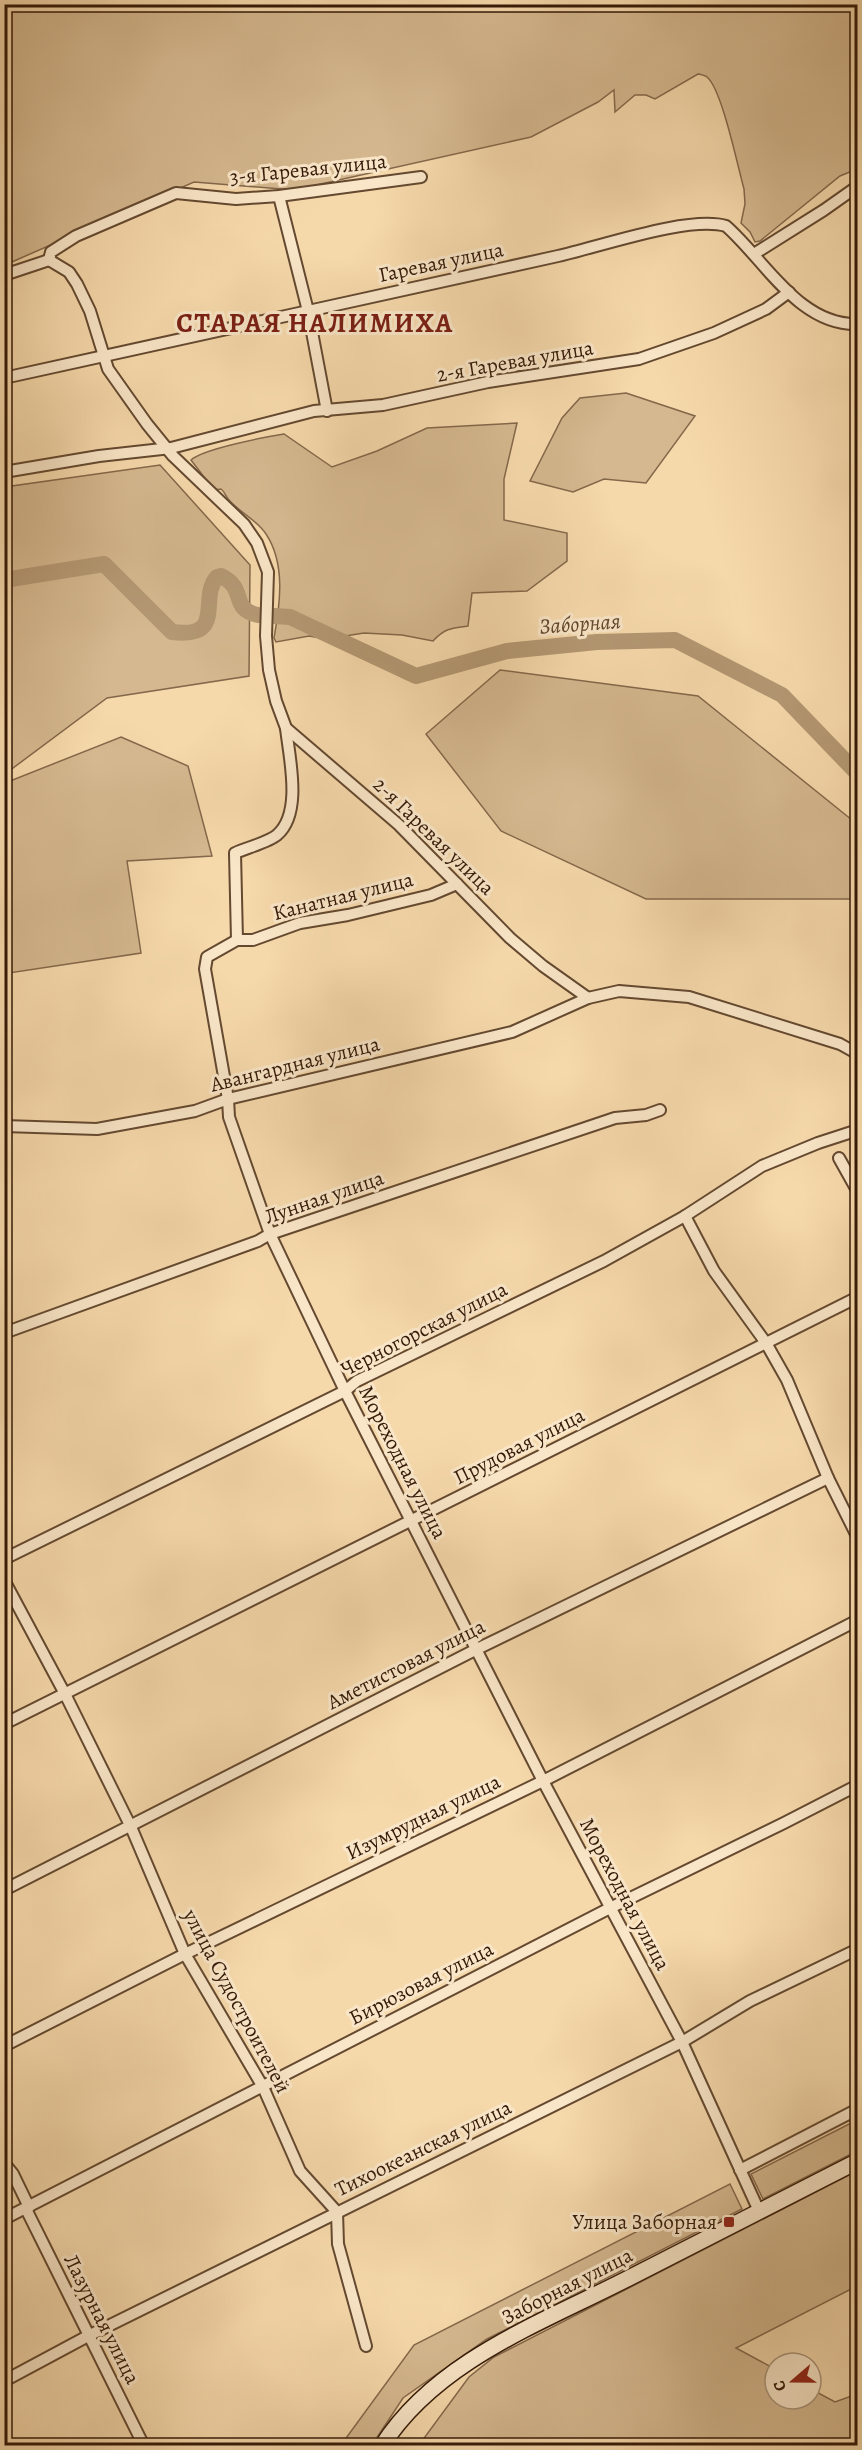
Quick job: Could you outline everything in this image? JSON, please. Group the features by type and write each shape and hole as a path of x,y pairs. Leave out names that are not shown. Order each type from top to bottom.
{"street":[{"name":"3-я Гаревая улица","path":"4,275 49,260 51,252 76,236 177,193 236,199 279,196 421,177"},
{"path":"754,254 858,186"},
{"path":"279,196 308,311 327,411"},
{"name":"Гаревая улица","path":"4,378 695,224 726,226 789,292 812,310 838,322 858,324"},
{"name":"2-я Гаревая улица","path":"49,260 69,272 77,284 90,312 113,378 166,448 244,524 262,552 269,581 266,636 268,663 274,694 286,728 399,825 510,938 543,966 588,998"},
{"name":"2-я Гаревая улица","path":"166,448 304,413 383,405 488,382 639,359 724,329 766,309 789,292"},
{"path":"4,472 99,456 166,448"},
{"path":"237,940 235,853 277,835 289,818 293,790 286,728"},
{"name":"Канатная улица","path":"237,940 253,940 300,923 348,915 431,895 457,884"},
{"name":"Мореходная улица","path":"237,940 207,957 205,969 228,1099 229,1117 270,1234 345,1391 413,1521 476,1650 682,2042 759,2211"},
{"path":"588,998 619,991 689,997 840,1044 858,1054"},
{"name":"Авангардная улица","path":"4,1126 97,1129 195,1111 228,1099 512,1032 588,998"},
{"name":"Лунная улица","path":"4,1333 258,1241 270,1234 615,1118 646,1115 660,1110"},
{"name":"Черногорская улица","path":"4,1559 345,1391 357,1381 604,1261 685,1216 762,1166 818,1143 858,1130"},
{"path":"839,1158 858,1192"},
{"path":"685,1216 714,1271 766,1342 787,1380 828,1478 858,1538"},
{"name":"Прудовая улица","path":"4,1724 858,1297"},
{"name":"Аметистовая улица","path":"4,1890 476,1650 828,1478"},
{"name":"улица Судостроителей","path":"4,1580 65,1694 131,1827 185,1954 263,2087 300,2170 337,2212"},
{"name":"Изумрудная улица","path":"4,2046 185,1954 543,1780 858,1620"},
{"name":"Бирюзовая улица","path":"4,2219 610,1908 858,1785"},
{"name":"Тихоокеанская улица","path":"4,2381 88,2336 682,2042 750,2001 858,1949"},
{"path":"740,2170 858,2109"},
{"name":"Заборная улица","path":"382,2445 394,2427 427,2392 495,2346 858,2161"},
{"name":"Лазурная улица","path":"4,2163 13,2174 88,2336 144,2445"},
{"path":"337,2212 338,2244 366,2346"}],"shaded area":[{"path":"5,5 857,5 857,169 840,176 760,241 755,242 750,232 741,223 745,204 744,189 724,112 713,84 707,77 698,74 655,99 646,95 635,95 615,112 614,90 598,102 531,137 294,190 194,182 5,265"},
{"path":"626,393 695,416 646,483 604,479 573,492 530,481 562,418 580,398"},
{"path":"517,423 504,479 504,520 567,533 567,561 527,591 472,593 468,626 449,629 433,641 402,635 364,633 326,639 309,636 276,642 274,638 280,585 277,558 272,546 262,529 233,504 221,489 214,490 191,460 221,448 284,434 332,467 377,451 427,428"},
{"path":"160,465 250,565 249,676 107,698 5,774 5,487"},
{"path":"500,670 698,696 857,824 857,899 646,899 501,831 426,734"},
{"path":"121,737 188,766 212,856 127,861 141,953 9,973 4,959 5,783"},
{"path":"857,2120 857,2151 763,2199 751,2174"},
{"path":"857,2171 857,2286 736,2348 763,2363 763,2411 823,2411 823,2396 835,2402 857,2394 857,2445 419,2445 469,2377 494,2357"},
{"path":"730,2184 742,2209 487,2339 403,2398 372,2445 341,2445 414,2345"}],"waterway":[{"name":"Заборная","path":"4,580 104,564 172,632 189,633 200,629 205,623 212,586 217,577 221,576 234,587 244,608 258,615"},
{"name":"Заборная","path":"275,616 290,617 416,676 507,651 597,642 675,640 782,695 858,774"}],"place":[{"name":"Улица Заборная","path":"729,2222"}],"district":[{"name":"СТАРАЯ НАЛИМИХА","path":"315,323"}]}
